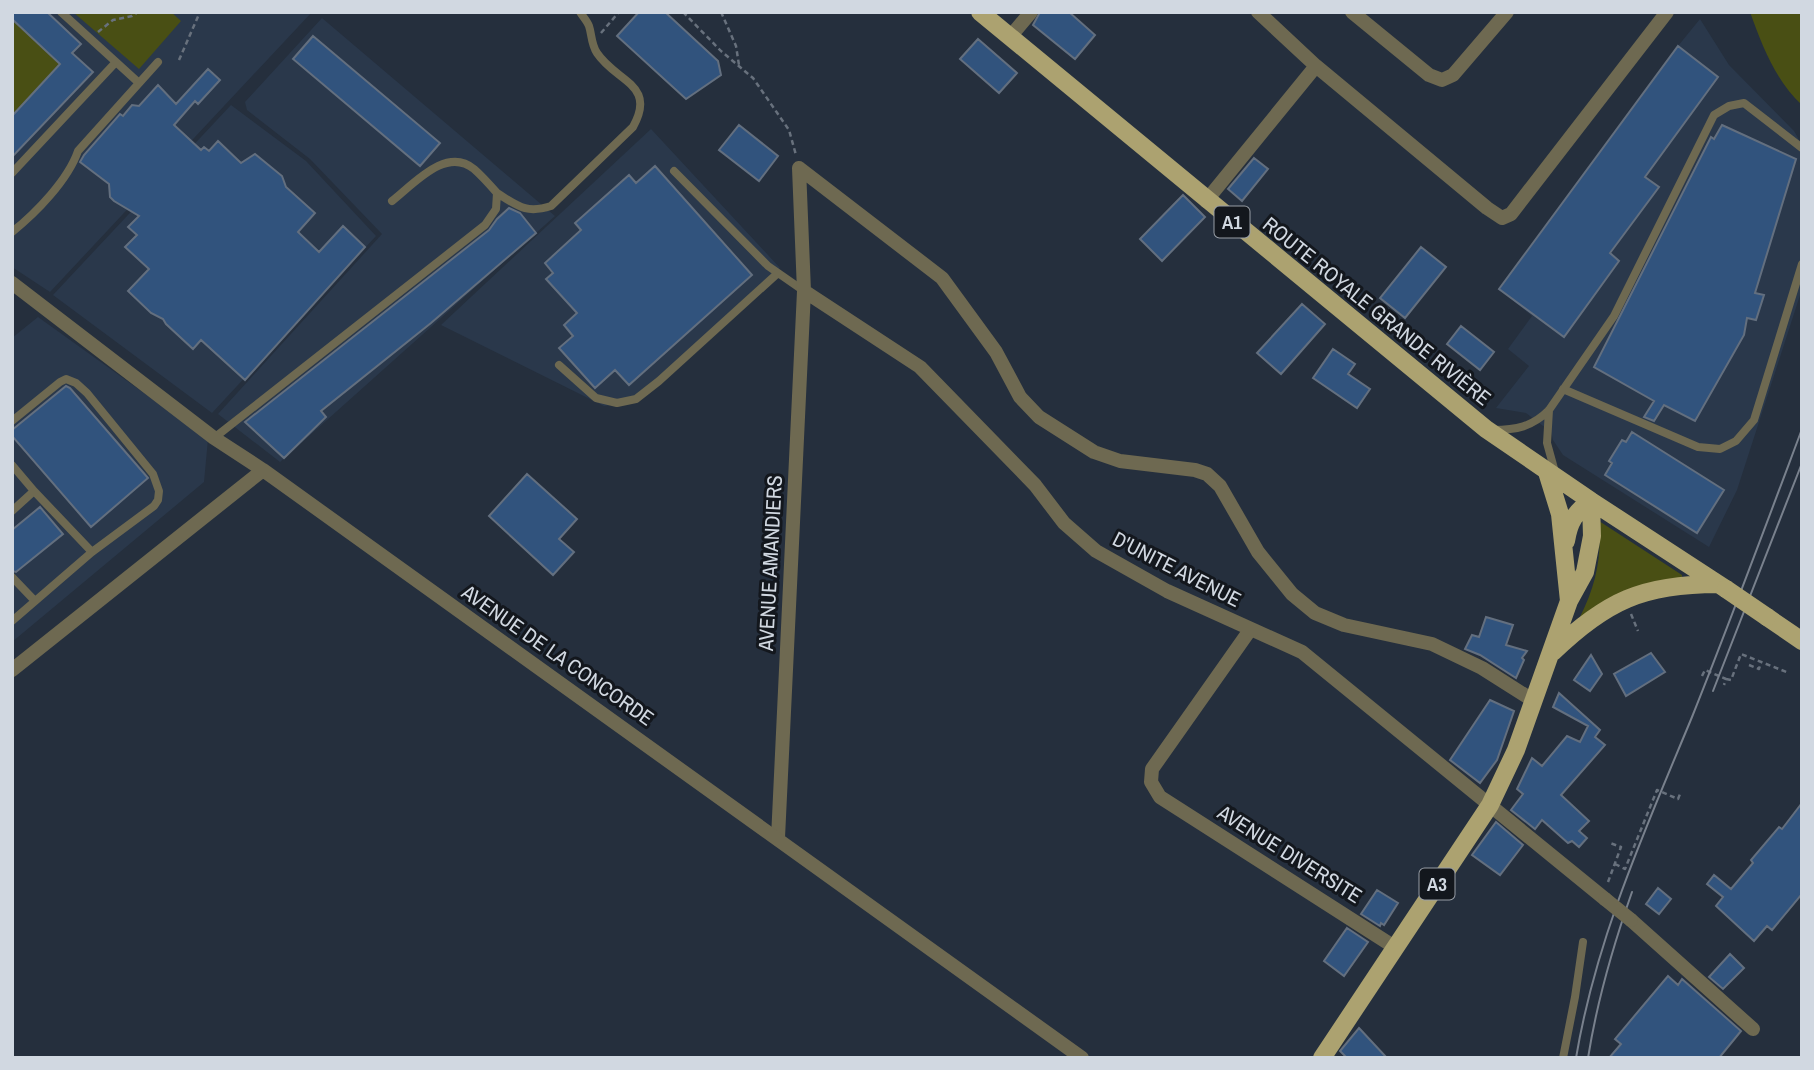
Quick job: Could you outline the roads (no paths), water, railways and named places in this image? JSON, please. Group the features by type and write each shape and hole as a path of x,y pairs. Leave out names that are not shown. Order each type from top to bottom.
{"main road":[{"name":"ROUTE ROYALE GRANDE RIVIÈRE","path":"980,12 1206,201 1486,429 1591,501"},
{"name":"A3","path":"1552,475 1565,545 1569,601"},
{"name":"A3","path":"1565,545 1570,521 1591,501"},
{"name":"A3","path":"1322,1058 1490,805 1516,750 1569,601 1585,572 1589,559 1593,516 1591,501"},
{"name":"A1","path":"1591,501 1802,640"},
{"name":"A3","path":"1550,655 1590,618 1625,599 1677,585 1722,587"}],"street":[{"path":"1010,37 1031,12"},
{"path":"1258,12 1316,66 1502,218 1511,214 1667,12"},
{"path":"1352,12 1429,75 1442,80 1453,75 1507,12"},
{"path":"1206,201 1316,66"},
{"name":"AVENUE AMANDIERS","path":"778,838 804,291 799,168 942,278 996,352 1020,397 1039,417 1094,452 1120,461 1195,470 1207,474 1220,486 1258,552 1292,594 1315,612 1344,625 1432,644 1482,668 1534,701"},
{"name":"AVENUE DE LA CONCORDE","path":"12,283 214,438 778,838 1082,1058"},
{"name":"D'UNITE AVENUE","path":"804,291 920,367 1035,485 1064,523 1096,551 1167,591 1302,652 1631,920 1753,1029"},
{"path":"12,670 262,470"},
{"name":"AVENUE DIVERSITE","path":"1250,630 1152,769 1151,782 1160,797 1396,948"}],"lane":[{"path":"61,12 139,83"},
{"path":"393,201 442,163 457,160 473,168 497,193 525,209 537,210 551,206 633,127 642,102 638,92 597,54 589,26 580,12"},
{"path":"12,173 116,62"},
{"path":"12,232 23,224 72,169 78,151 158,62"},
{"path":"1486,429 1522,428 1535,422 1549,410 1614,316 1714,115 1729,106 1744,103 1802,148"},
{"path":"674,171 778,273 804,291"},
{"path":"214,438 485,225 496,209 497,193"},
{"path":"1563,388 1698,447 1720,449 1736,440 1754,420 1802,264"},
{"path":"559,365 596,398 617,403 636,399 778,273"},
{"path":"12,421 60,382 66,379 76,383 153,474 159,491 154,506 92,552 12,621"},
{"path":"1549,410 1547,443 1552,475"},
{"path":"12,465 92,552"},
{"path":"12,511 34,491"},
{"path":"12,577 35,601"},
{"path":"1563,1058 1583,942"}],"tram line":[{"path":"1576,1058 1596,970 1624,884 1706,681 1802,429"},
{"path":"1713,691 1802,463"},
{"path":"1588,1058 1606,974 1632,892"}]}
